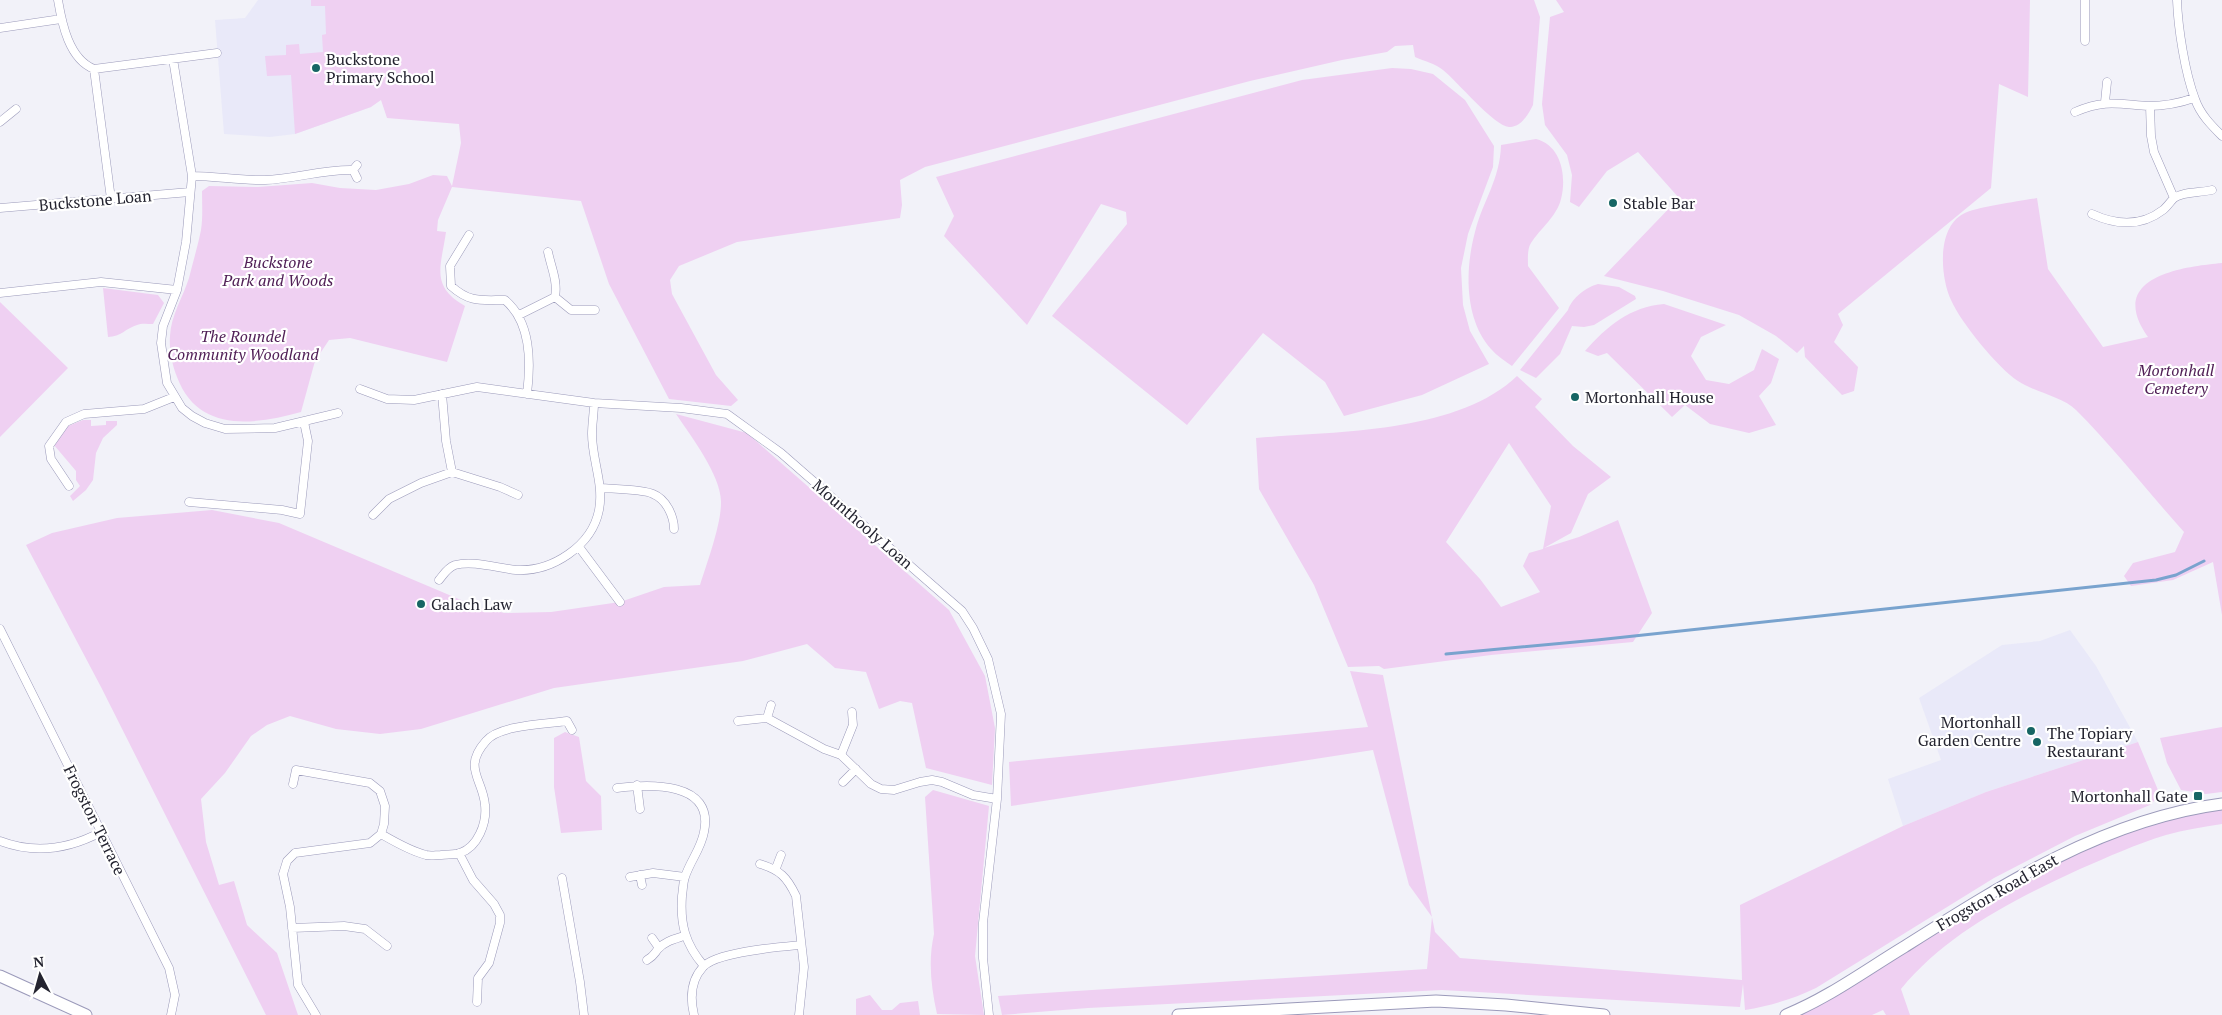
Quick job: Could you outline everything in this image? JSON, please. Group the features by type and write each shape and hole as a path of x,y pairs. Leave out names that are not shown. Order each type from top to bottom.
{"main road":[{"name":"Frogston Road East","path":"1786,1015 1823,997 1962,910 2053,859 2138,823 2179,811 2222,804"},
{"path":"0,976 86,1015"},
{"path":"1178,1015 1436,1001 1506,1005 1604,1015"}],"street":[{"path":"58,0 61,19 78,56 87,66 94,69 217,53"},
{"path":"2085,0 2085,41"},
{"path":"2177,0 2185,61 2194,98 2209,123 2222,136"},
{"path":"0,28 61,19"},
{"path":"173,59 192,176 186,242 177,290 167,313 161,343 167,383 182,408 192,416 205,423 225,429 275,428 338,413"},
{"path":"94,69 111,199"},
{"path":"2105,102 2107,82"},
{"path":"2076,112 2089,105 2105,102 2150,106 2194,98"},
{"path":"2150,106 2152,146 2174,198"},
{"path":"0,122 16,109"},
{"path":"192,176 263,180 298,178 355,167 357,178"},
{"path":"2092,214 2108,222 2134,223 2161,212 2174,198 2188,193 2212,190"},
{"name":"Buckstone Loan","path":"0,208 190,192"},
{"path":"469,235 450,266 451,286 460,294 473,300 505,300 519,314 530,358 527,394"},
{"path":"548,252 555,276 555,297"},
{"path":"0,293 101,282 177,290"},
{"path":"519,314 555,297"},
{"path":"555,297 571,310 595,310"},
{"name":"Mounthooly Loan","path":"360,389 387,399 414,400 477,387 594,403 681,408 727,414 781,454 957,606 973,628 988,659 998,694 1002,730 997,800 983,923 983,958 989,1015"},
{"path":"442,394 446,441 452,472"},
{"path":"69,486 51,459 49,446 66,422 84,414 144,409 174,396"},
{"path":"439,580 448,569 456,565 468,564 518,570 535,568 553,563 579,547 592,527 599,511 601,488 592,434 594,403"},
{"path":"189,502 300,514 308,441 304,422"},
{"path":"373,515 389,499 420,484 452,472 500,487 518,496"},
{"path":"601,488 653,494 665,504 674,518 674,529"},
{"path":"579,547 620,602"},
{"name":"Frogston Terrace","path":"0,629 169,968 174,995 171,1015"},
{"path":"767,718 771,706"},
{"path":"841,755 853,726 852,712"},
{"path":"738,721 767,718 824,749 841,755 871,784 881,789 894,790 932,780 942,782 973,796 997,800"},
{"path":"381,834 428,856 459,854 470,848 477,839 484,822 486,806 475,777 474,765 486,739 512,729 567,721 572,730"},
{"path":"843,782 856,769"},
{"path":"293,784 296,770 370,783 380,792 385,806 384,824 381,834 370,843 295,853 287,860 283,874 292,928 298,985 316,1015"},
{"path":"637,785 640,809"},
{"path":"616,788 637,785 684,790 694,796 704,812 705,830 700,849 685,877 682,904 684,936 704,966"},
{"path":"0,841 17,848 38,849 60,847 101,832"},
{"path":"459,854 473,880 494,904 500,915 500,923 489,963 478,978 477,1002"},
{"path":"776,868 781,855"},
{"path":"760,864 776,868 791,886 796,896 804,980 799,1015"},
{"path":"630,877 662,873 685,877"},
{"path":"640,875 642,885"},
{"path":"562,878 584,1015"},
{"path":"292,928 344,926 365,929 387,946"},
{"path":"647,960 654,956 659,948 667,942 684,936"},
{"path":"652,938 659,948"},
{"path":"694,1015 691,994 697,976 704,966 712,961 752,950 800,945"}],"shaded area":[{"name":"Buckstone Primary School","path":"258,0 377,0 371,107 295,134 270,137 224,134 215,20 245,18"},
{"name":"Mortonhall Garden Centre","path":"2070,630 2096,666 2138,742 1986,792 1903,826 1888,779 1941,760 1919,698 2002,645 2040,641"}],"green space":[{"path":"311,0 1534,0 1540,17 1533,105 1521,123 1513,127 1502,125 1494,119 1440,68 1415,57 1413,45 1395,46 1387,52 1250,81 925,167 900,180 902,205 900,218 737,242 679,266 670,280 672,294 716,375 738,400 731,406 669,399 609,284 581,201 452,187 438,220 437,231 446,232 440,275 447,291 454,299 465,306 447,362 350,338 329,340 315,361 301,412 265,420 229,420 213,416 199,408 186,395 177,377 170,352 171,328 189,278 201,230 202,191 209,186 258,187 312,183 340,188 376,190 409,184 433,175 447,176 452,186 461,143 459,124 387,118 381,100 371,107 295,134 291,75 267,76 265,56 286,55 286,45 299,44 300,54 323,52 322,35 326,34 325,6 311,6"},
{"path":"1556,0 2030,0 2028,97 1999,84 1991,188 1838,314 1843,325 1834,342 1858,367 1854,391 1842,395 1805,357 1804,346 1797,353 1776,336 1739,315 1663,291 1604,276 1679,198 1638,152 1607,171 1579,207 1570,202 1572,175 1567,155 1545,125 1542,104 1550,17 1564,12"},
{"path":"1392,68 1411,69 1433,74 1465,100 1494,146 1493,167 1468,234 1461,268 1463,305 1470,331 1489,364 1422,395 1344,416 1325,382 1263,333 1187,425 1052,316 1127,224 1126,212 1101,204 1027,325 944,236 954,216 936,177 1302,80"},
{"path":"1536,139 1544,142 1556,155 1562,171 1563,190 1556,211 1530,245 1528,266 1559,308 1512,366 1491,349 1482,337 1476,323 1471,309 1469,293 1469,262 1478,221 1498,169 1501,145"},
{"name":"Mortonhall Cemetery","path":"2037,198 2048,269 2103,347 2148,337 2137,317 2136,301 2142,289 2153,279 2186,268 2222,263 2222,615 2213,562 2173,580 2131,586 2124,576 2133,563 2175,552 2184,532 2076,410 2064,402 2018,381 2000,366 1971,332 1951,300 1947,290 1943,253 1949,230 1955,221 1969,211"},
{"path":"1598,284 1619,287 1635,296 1636,299 1594,325 1584,327 1572,326 1560,354 1536,378 1520,370 1568,310 1576,297 1584,290"},
{"path":"103,288 158,295 164,303 153,324 139,324 116,336 108,337"},
{"path":"0,302 68,368 0,437"},
{"path":"1664,304 1726,325 1701,337 1691,356 1706,380 1729,384 1754,370 1762,349 1779,359 1771,383 1759,396 1776,425 1749,433 1710,424 1685,405 1672,417 1607,353 1598,356 1585,351 1620,319 1640,309"},
{"path":"1517,376 1542,399 1535,407 1573,446 1611,477 1588,494 1571,533 1544,548 1579,537 1618,520 1652,613 1633,642 1491,655 1384,669 1379,666 1348,667 1314,585 1259,489 1256,438 1357,431 1393,426 1428,419 1462,409 1492,395","holes":["1509,443 1551,506 1543,549 1529,553 1523,566 1540,592 1501,607 1480,579 1446,542"]},
{"path":"676,414 747,433 949,610 985,676 995,728 992,785 926,768 912,703 900,701 879,709 866,672 835,668 807,644 743,661 554,688 421,729 380,734 336,729 290,716 267,725 251,736 225,773 201,799 206,842 219,885 234,881 247,925 277,953 298,1015 266,1015 101,687 26,545 52,533 117,518 212,510 279,523 480,608 505,613 551,612 620,602 664,587 700,585 713,544 719,522 720,493 711,469"},
{"path":"83,420 91,420 91,426 106,425 106,421 117,421 117,425 103,438 96,453 93,480 86,490 73,501 70,496 80,486 76,480 76,471 54,445 68,426"},
{"path":"1350,671 1383,675 1432,917 1409,885 1373,750 1011,806 1009,762 1368,727"},
{"path":"2222,727 2222,792 2206,794 2181,790 2167,763 2160,738"},
{"path":"565,732 579,737 586,781 601,796 602,830 561,833 554,787 554,738"},
{"path":"2138,742 2158,790 2155,800 2150,805 2075,836 1994,878 1816,988 1790,999 1745,1010 1743,984 1740,1007 1442,990 1088,1008 1002,1015 998,996 1427,969 1432,917 1435,932 1460,958 1742,980 1740,905 1903,826 1986,792"},
{"path":"933,790 989,806 975,956 984,1015 937,1014 931,974 934,934 925,797"},
{"path":"2222,804 2222,824 2187,830 2144,842 2080,869 1983,919 1939,951 1901,989 1910,1015 1886,1015 1883,1010 1872,1015 1786,1015 2085,844"},
{"path":"870,995 882,1010 892,1010 900,1003 918,1001 920,1015 856,1015 856,999"}],"waterway":[{"path":"1446,654 1597,640 2156,580 2176,575 2204,561"}],"place":[{"name":"Buckstone Primary School","path":"316,68"},
{"name":"Stable Bar","path":"1613,203"},
{"name":"Mortonhall House","path":"1575,397"},
{"name":"Galach Law","path":"421,604"},
{"name":"Mortonhall Garden Centre","path":"2031,731"},
{"name":"The Topiary Restaurant","path":"2037,742"},
{"name":"Mortonhall Gate","path":"2198,796"}],"park label":[{"name":"Buckstone Park and Woods","path":"278,271"},
{"name":"The Roundel Community Woodland","path":"243,345"}]}
